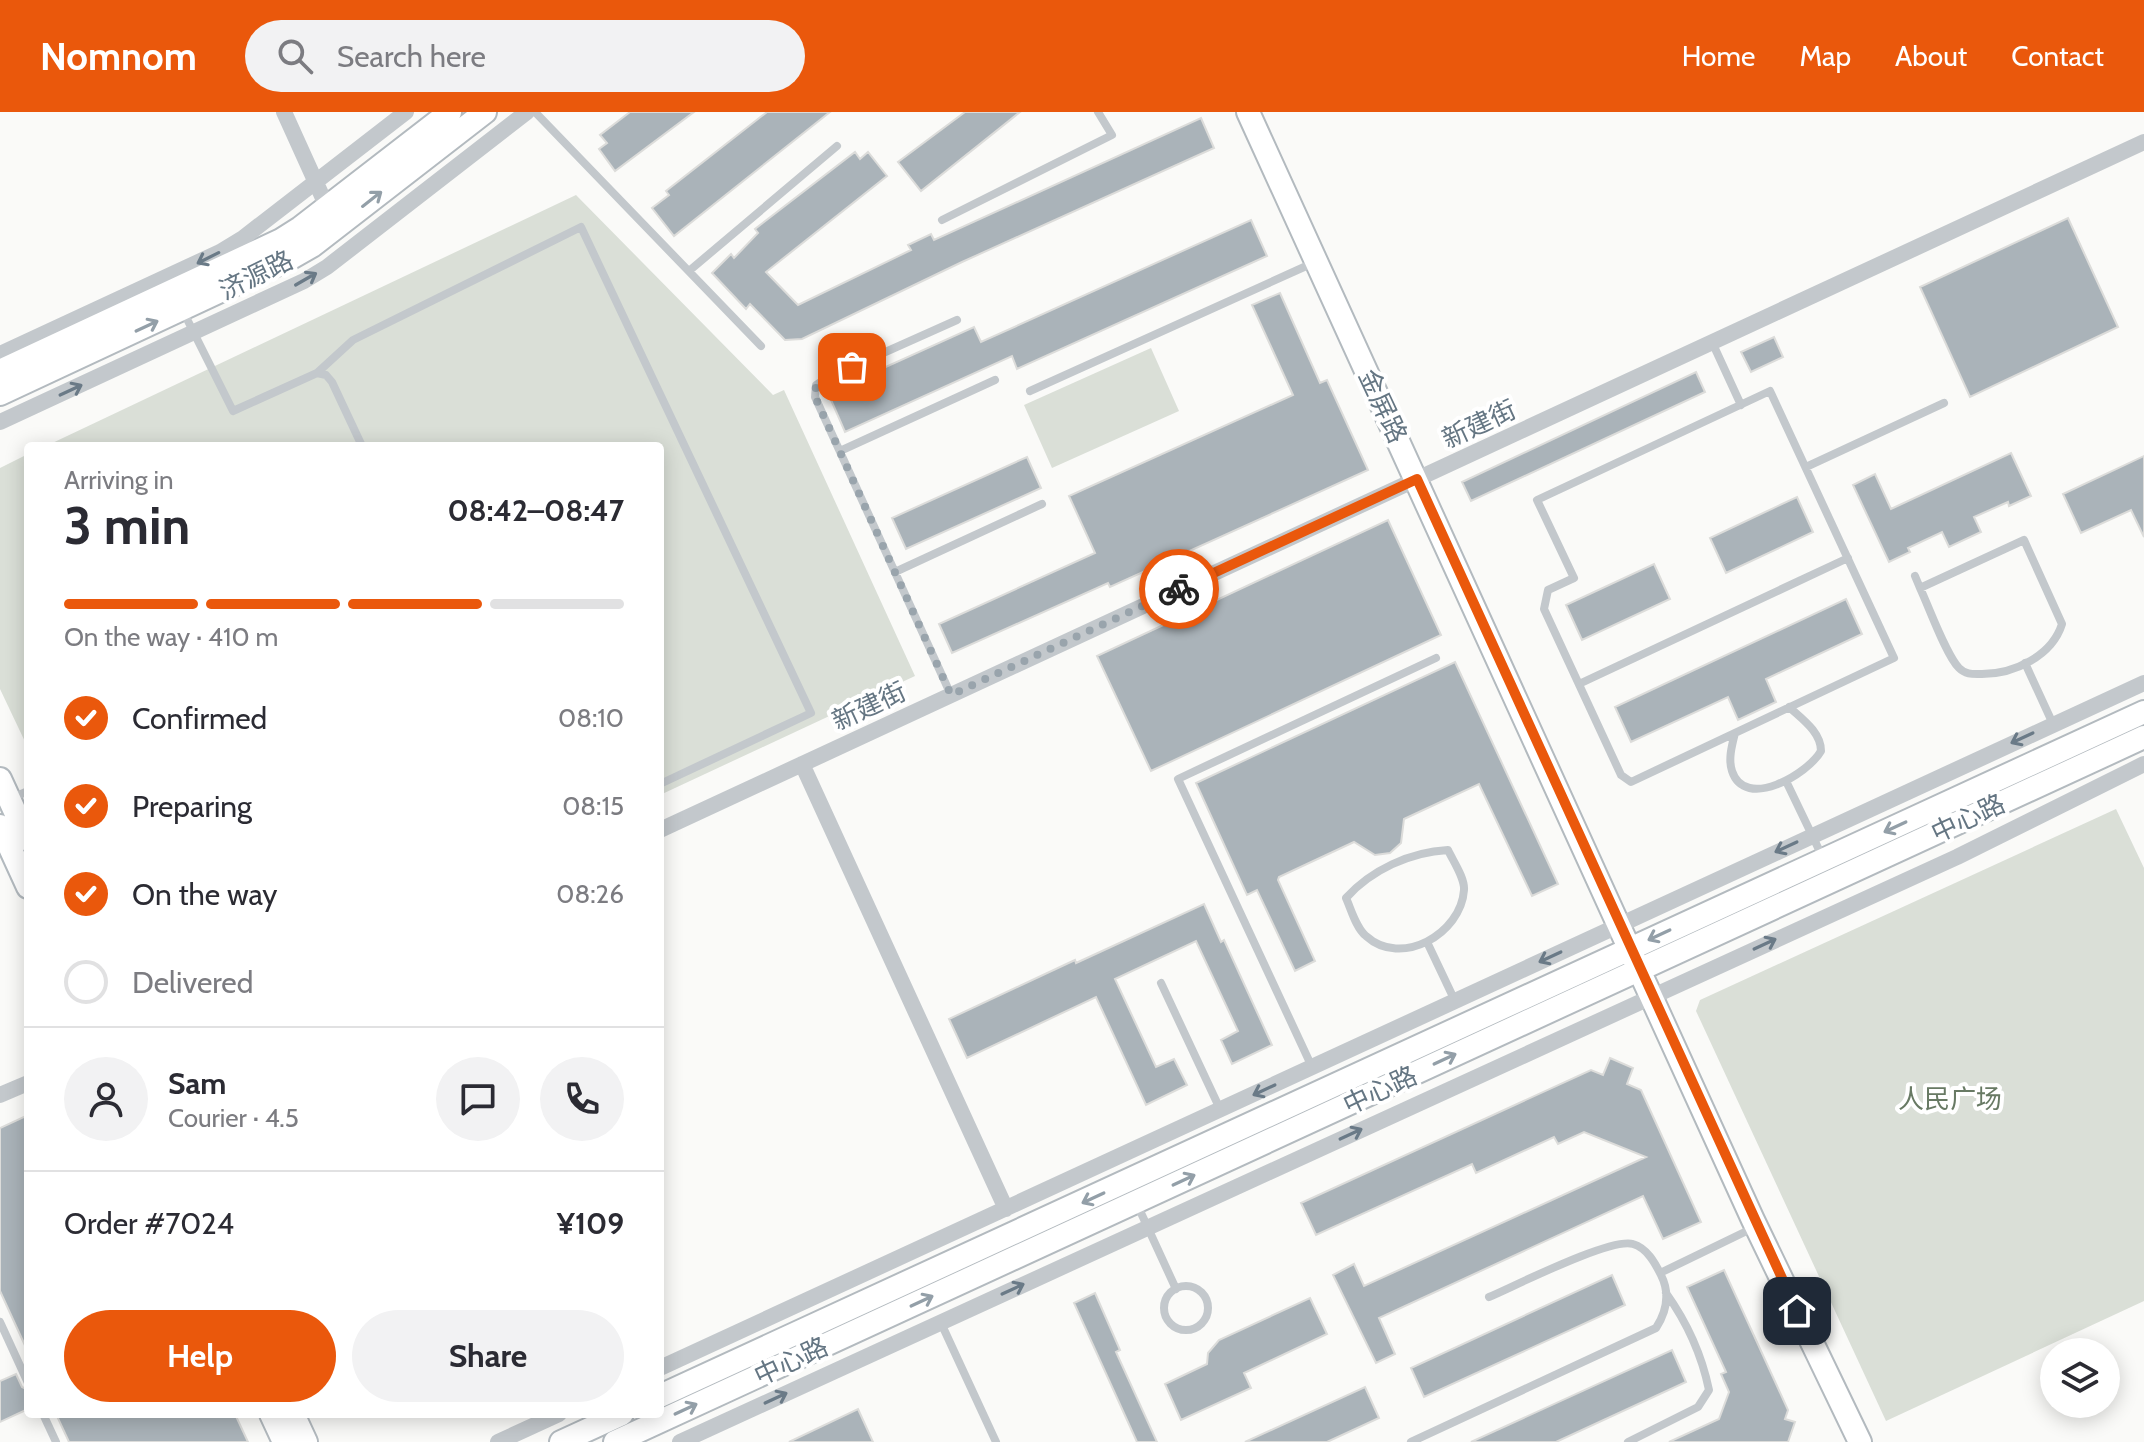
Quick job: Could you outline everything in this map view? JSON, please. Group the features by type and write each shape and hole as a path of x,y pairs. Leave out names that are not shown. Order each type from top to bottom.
{"main road":[{"name":"济源路","path":"0,371 259,252 300,228 450,112"},
{"name":"济源路","path":"0,394 268,270 312,246 485,112"},
{"name":"金屏路","path":"1248,112 1757,1227 1860,1442"},
{"name":"中心路","path":"615,1442 1136,1202 1635,959 1823,860 2144,712"},
{"name":"中心路","path":"664,1394 1635,959 2144,737"},
{"path":"0,779 19,796 24,820"},
{"path":"0,826 24,878"},
{"path":"273,1418 284,1442"},
{"path":"295,1418 306,1442"},
{"path":"561,1442 613,1418"}],"street":[{"path":"284,112 327,207"},
{"path":"0,354 220,252 243,238 406,112"},
{"path":"0,422 304,281 327,267 527,112"},
{"name":"新建街","path":"664,828 2144,142"},
{"path":"664,1366 2144,683"},
{"path":"802,764 1006,1209"},
{"path":"680,1442 1957,857 2144,764"},
{"path":"0,1095 24,1085"},
{"path":"498,1442 550,1418"}],"lane":[{"path":"535,112 761,346"},
{"path":"942,220 1112,135 1098,112"},
{"path":"689,271 837,146"},
{"path":"182,310 233,411 317,373 353,340 581,227 811,713 664,782"},
{"path":"1030,391 1317,261"},
{"path":"951,695 815,397 816,385 957,320"},
{"path":"1712,342 1741,405"},
{"path":"317,373 326,375 332,382 360,442"},
{"path":"840,451 995,380"},
{"path":"1770,391 1806,467 1894,658 1631,782 1621,775 1544,609 1548,590 1574,578 1537,500 1770,391"},
{"path":"1806,467 1944,403"},
{"path":"895,572 1042,504"},
{"path":"1915,576 1920,588 1956,665 1969,674 1995,674 2025,663 2052,644 2062,624 2024,540 1920,588"},
{"path":"1579,684 1848,558"},
{"path":"1312,1067 1178,779 1436,658"},
{"path":"2025,663 2053,724"},
{"path":"1735,733 1731,767 1736,779 1750,787 1786,781 1803,772 1821,751 1812,729 1789,707"},
{"path":"1786,781 1823,860"},
{"path":"1448,850 1465,887 1463,898 1460,908 1448,923 1427,942 1399,950 1381,947 1363,935 1346,898 1359,883 1393,864 1425,851 1448,850"},
{"path":"1427,942 1455,1001"},
{"path":"1161,983 1220,1110"},
{"path":"1136,1202 1176,1289"},
{"path":"1660,1273 1757,1227"},
{"path":"1489,1297 1609,1245 1632,1243 1649,1255 1705,1369 1709,1390 1698,1407 1628,1442"},
{"path":"1191,1286 1206,1298 1208,1315 1198,1328 1181,1331 1167,1321 1163,1305 1176,1289 1191,1286"},
{"path":"1411,1442 1425,1439 1656,1328 1663,1318 1666,1293"},
{"path":"0,1322 24,1374"},
{"path":"941,1322 996,1442"},
{"path":"45,1418 56,1442"}],"green space":[{"path":"576,195 773,395 784,390 915,676 664,793 664,442 54,442"},
{"path":"1151,348 1179,411 1052,468 1024,405"},
{"path":"24,456 24,740 0,689 0,468"},
{"name":"人民广场","path":"2116,809 2144,868 2144,1301 2064,1338 2040,1338 2040,1349 1886,1421 1696,1011 1700,1000"}],"building":[{"path":"630,112 694,112 615,171 599,149 607,143 600,135"},
{"path":"767,112 830,112 674,236 652,208 669,195 666,191"},
{"path":"965,112 1020,112 921,191 898,162"},
{"path":"1201,118 1214,148 962,262 802,339 785,340 750,304 746,309 712,273 731,254 734,258 758,233 755,229 855,152 860,159 868,152 887,176 766,272 798,305 911,250 908,245 931,234 934,240"},
{"path":"2068,218 2118,327 1970,397 1920,287"},
{"path":"1251,220 1267,256 1017,369 1012,356 845,432 828,393 974,327 981,342"},
{"path":"1280,293 1320,383 1327,380 1368,470 1110,587 1108,583 952,653 939,624 1095,553 1069,496 1293,395 1252,305"},
{"path":"1774,337 1783,357 1751,372 1741,352"},
{"path":"1696,372 1705,392 1471,501 1462,482"},
{"path":"2011,453 2031,496 1974,517 1981,532 1949,547 1942,532 1908,548 1910,552 1889,562 1853,485 1875,474 1891,509"},
{"path":"2144,456 2144,537 2131,510 2081,533 2063,494"},
{"path":"1027,457 1041,488 906,549 892,518"},
{"path":"1797,497 1813,532 1726,573 1710,538"},
{"path":"1388,520 1441,635 1151,771 1097,656"},
{"path":"1654,564 1670,599 1582,640 1566,605"},
{"path":"1846,599 1862,634 1766,679 1776,702 1738,720 1728,697 1631,742 1615,707"},
{"path":"1455,662 1558,884 1532,896 1479,784 1404,819 1401,843 1390,853 1375,855 1354,842 1279,877 1315,961 1295,971 1257,890 1247,895 1196,783"},
{"path":"1204,904 1272,1045 1232,1064 1221,1040 1238,1031 1196,941 1115,979 1156,1067 1174,1059 1187,1085 1146,1105 1096,997 967,1058 949,1019"},
{"path":"1610,1058 1633,1068 1627,1084 1641,1090 1701,1222 1663,1239 1643,1196 1379,1318 1395,1354 1376,1363 1333,1275 1354,1264 1364,1286 1646,1157 1584,1132 1558,1144 1554,1137 1476,1173 1472,1164 1316,1235 1301,1203 1591,1070 1603,1075"},
{"path":"24,1117 24,1343 0,1291 0,1128"},
{"path":"1724,1270 1788,1410 1785,1419 1795,1422 1788,1442 1669,1442 1719,1419 1729,1392 1721,1374 1726,1372 1687,1287"},
{"path":"1612,1275 1625,1305 1424,1397 1411,1368"},
{"path":"1095,1293 1120,1350 1116,1352 1157,1442 1137,1442 1074,1303"},
{"path":"1310,1298 1327,1334 1244,1373 1251,1388 1181,1420 1165,1384 1207,1364 1208,1353 1219,1340"},
{"path":"1672,1350 1686,1382 1556,1442 1471,1442"},
{"path":"16,1374 24,1388 24,1411 0,1422 0,1381"},
{"path":"1365,1387 1379,1418 1327,1442 1245,1442"},
{"path":"858,1409 873,1442 789,1442"},
{"path":"58,1418 237,1418 248,1442 69,1442"}],"way so far":[{"path":"852,367 816,385 815,397 951,695 1179,589"}],"route":[{"path":"1179,589 1417,479 1797,1311"}]}
